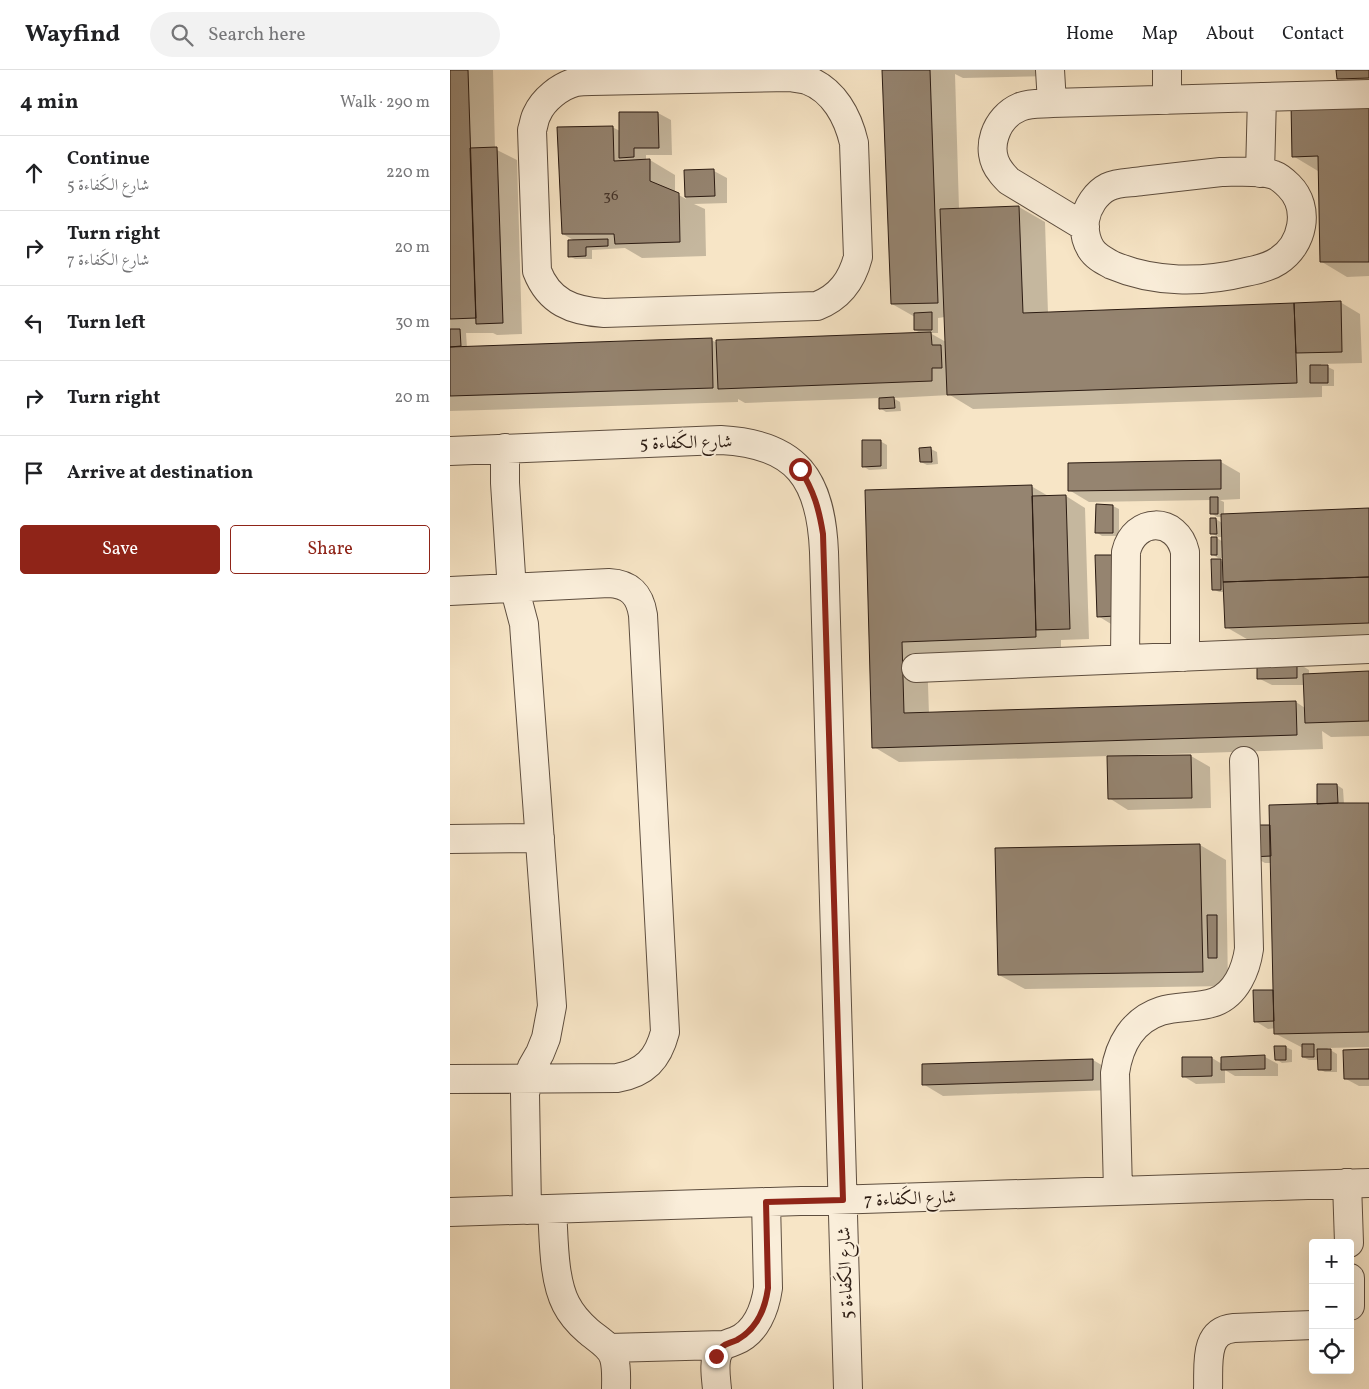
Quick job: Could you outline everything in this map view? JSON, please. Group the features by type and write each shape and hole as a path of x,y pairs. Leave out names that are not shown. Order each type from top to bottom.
{"street":[{"path":"1050,70 1052,103"},
{"path":"1167,70 1167,100"},
{"path":"592,76 791,77 807,80 819,87 838,105 846,117 854,143 858,256 855,268 843,288 830,300 816,306 604,313 576,309 563,303 542,284 537,271 532,130 536,115 543,104 551,82 563,87 592,76"},
{"path":"1085,227 1009,180 1000,172 994,160 992,146 995,133 1001,121 1010,112 1022,106 1052,103 1369,94"},
{"path":"1260,173 1262,97"},
{"path":"1221,172 1260,173 1274,175 1284,180 1292,189 1300,204 1302,221 1300,233 1295,244 1278,262 1266,267 1232,276 1210,279 1166,279 1143,275 1102,260 1092,250 1086,239 1086,215 1098,194 1108,187 1118,184 1221,172"},
{"name":"شارع الكَفاءة 5","path":"450,451 722,440 740,441 758,445 791,460 800,469 816,500 823,534 848,1389"},
{"path":"505,448 509,552 511,575 524,624 552,1006 546,1038 528,1079 525,1107 539,1210 558,1283 567,1306 576,1318 585,1329 609,1348 615,1363 616,1389"},
{"path":"1125,659 1126,552 1128,543 1134,535 1142,528 1151,526 1161,526 1170,529 1178,535 1183,544 1185,552 1185,656"},
{"path":"450,592 616,583 630,589 640,600 642,608 665,1032 662,1045 656,1056 647,1066 628,1076 617,1078 450,1079"},
{"path":"916,668 1369,648"},
{"path":"1118,1191 1116,1073 1120,1050 1126,1039 1141,1022 1162,1011 1215,1002 1224,997 1238,982 1248,961 1244,760"},
{"path":"450,839 540,838"},
{"path":"1350,1239 1358,1183"},
{"name":"شارع الكَفاءة 7","path":"450,1212 1358,1183"},
{"path":"717,1389 716,1356 723,1345 734,1341 751,1330 763,1312 768,1288 766,1202"},
{"path":"1208,1389 1210,1350 1215,1337 1220,1332 1234,1328 1309,1325"},
{"path":"609,1348 723,1345"}],"building":[{"path":"450,70 468,70 476,318 450,319"},
{"path":"882,70 930,70 938,303 891,304"},
{"path":"1336,70 1369,70 1369,78 1337,79"},
{"path":"1369,102 1369,262 1320,262 1318,156 1292,157 1291,103"},
{"path":"619,112 658,112 659,148 634,148 634,157 619,158"},
{"path":"613,126 614,161 650,159 650,181 679,193 680,242 615,244 614,234 562,234 557,127"},
{"path":"497,147 503,323 476,324 470,148"},
{"path":"714,169 715,196 685,197 684,170"},
{"path":"1019,206 1023,313 1294,303 1297,383 947,395 940,209"},
{"path":"608,239 608,246 586,247 586,256 568,257 568,240"},
{"path":"1341,301 1342,352 1296,353 1294,303"},
{"path":"932,312 932,330 914,330 914,313"},
{"path":"450,329 460,329 461,346 450,347"},
{"path":"931,332 932,345 941,345 942,368 932,368 932,381 718,389 716,340"},
{"path":"712,338 713,388 450,396 450,347"},
{"path":"1310,365 1328,365 1328,383 1310,383"},
{"path":"894,397 895,408 879,409 879,398"},
{"path":"862,440 881,440 881,466 862,467"},
{"path":"931,447 932,462 920,462 919,448"},
{"path":"1221,460 1221,489 1068,491 1068,463"},
{"path":"1032,485 1036,637 902,642 904,713 1296,701 1297,735 872,748 865,490"},
{"path":"1066,495 1070,629 1036,630 1032,496"},
{"path":"1210,497 1218,497 1218,514 1210,514"},
{"path":"1096,504 1113,505 1113,533 1095,533"},
{"path":"1369,508 1369,577 1223,582 1221,514"},
{"path":"1210,518 1216,518 1217,534 1210,534"},
{"path":"1211,537 1217,537 1217,555 1211,555"},
{"path":"1095,555 1114,555 1115,616 1097,617"},
{"path":"1211,559 1221,559 1221,590 1212,590"},
{"path":"1369,577 1369,623 1225,628 1223,582"},
{"path":"1257,661 1297,661 1297,678 1257,679"},
{"path":"1369,671 1369,721 1305,723 1303,674"},
{"path":"1191,755 1192,798 1108,799 1107,756"},
{"path":"1317,784 1337,784 1338,803 1317,804"},
{"path":"1369,803 1369,1032 1274,1034 1269,805"},
{"path":"1250,825 1270,825 1271,856 1251,857"},
{"path":"1200,844 1203,972 998,975 995,848"},
{"path":"1207,915 1217,915 1217,958 1208,958"},
{"path":"1253,990 1273,990 1274,1021 1254,1022"},
{"path":"1302,1044 1314,1044 1314,1057 1302,1057"},
{"path":"1274,1046 1286,1046 1286,1060 1275,1060"},
{"path":"1317,1049 1331,1049 1331,1070 1318,1070"},
{"path":"1369,1049 1369,1079 1344,1079 1343,1050"},
{"path":"1265,1055 1265,1069 1221,1070 1221,1057"},
{"path":"1182,1057 1212,1057 1212,1076 1182,1077"},
{"path":"1093,1059 1093,1080 922,1085 922,1064"}],"route":[{"path":"716,1356 723,1345 734,1341 751,1330 763,1312 768,1288 766,1202 843,1200 823,534 816,500 800,469"}]}
